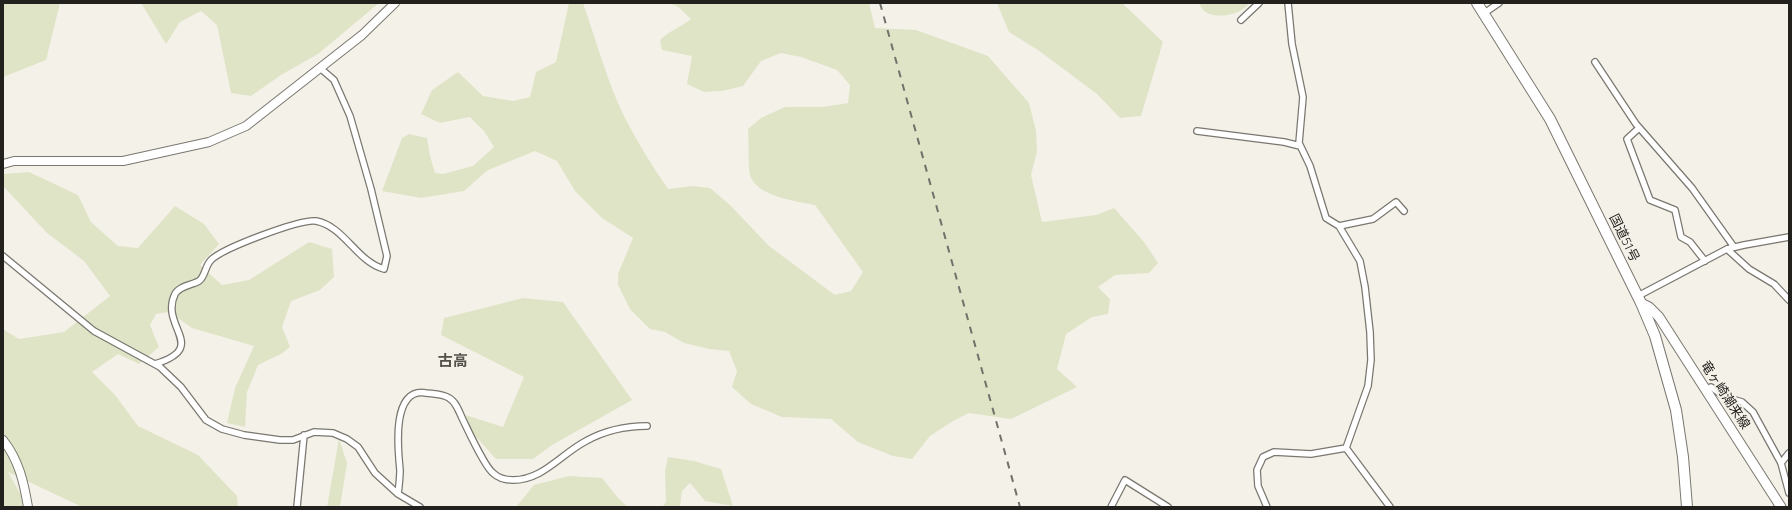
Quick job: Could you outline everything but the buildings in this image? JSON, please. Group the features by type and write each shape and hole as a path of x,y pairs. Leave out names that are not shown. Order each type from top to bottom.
{"highway":[{"name":"国道51号","path":"1477,3 1550,119 1639,299 1654,336 1676,410 1683,457 1687,507"}],"main road":[{"name":"竜ヶ崎潮来線","path":"1639,299 1659,317 1781,507"}],"street":[{"path":"3,164 14,161 123,161 209,142 246,126 362,35 395,3"},
{"path":"1241,20 1259,3"},
{"path":"1288,3 1292,44 1303,97 1299,143 1310,166 1326,218 1339,226 1360,260 1370,332 1371,360 1368,386 1346,448"},
{"path":"1483,14 1500,3"},
{"path":"1595,62 1640,128 1692,188 1734,247"},
{"path":"155,364 171,359 181,350 182,344 174,321 172,306 175,294 178,290 200,280 211,260 227,250 254,238 313,221 324,223 336,231 371,264 384,269 387,256 356,134 334,80 320,68"},
{"path":"1640,128 1627,138 1650,200 1674,210 1681,237 1690,242 1705,261"},
{"path":"1197,131 1284,142 1300,146"},
{"path":"1339,226 1373,219 1396,202 1404,211"},
{"path":"1639,299 1727,249 1789,237"},
{"path":"1727,249 1749,269 1774,284 1789,300"},
{"path":"3,256 94,331 155,364 181,387 206,420 222,429 244,435 280,440 293,440 314,432 328,432 347,439 358,447 375,473 398,494 420,507"},
{"path":"1706,389 1711,387 1725,397 1742,402 1753,412 1781,463 1789,493"},
{"path":"398,494 400,471 397,442 402,407 407,399 413,394 422,392 450,398 457,407 489,469 500,478 510,480 523,479 540,473 585,441 601,434 621,429 647,426"},
{"path":"297,507 304,435"},
{"path":"3,440 15,459 24,482 28,507"},
{"path":"1268,507 1257,481 1256,470 1263,457 1274,452 1311,454 1346,448"},
{"path":"1346,448 1390,507"},
{"path":"1781,463 1789,453"},
{"path":"1111,507 1124,480 1168,507"}],"green space":[{"path":"3,3 60,3 46,60 3,77"},
{"path":"141,3 379,3 318,54 281,75 251,96 231,93 217,25 201,11 180,22 166,44"},
{"path":"569,3 583,3 619,105 640,145 668,189 693,186 710,188 730,205 769,246 835,295 851,291 863,272 815,205 778,197 760,188 754,182 749,171 748,129 761,118 785,107 823,107 848,103 850,85 837,70 801,57 781,53 761,61 743,86 722,91 704,92 687,84 692,56 662,50 660,40 691,19 677,6 669,3 869,3 875,28 916,30 988,56 1029,103 1036,131 1037,151 1031,175 1042,222 1096,215 1114,208 1144,242 1158,263 1149,273 1115,275 1098,287 1110,299 1108,314 1092,317 1066,334 1057,369 1077,387 1011,419 969,413 953,421 930,436 912,459 893,456 858,442 831,419 782,417 751,404 732,387 737,371 729,351 709,349 684,343 665,332 650,329 630,309 618,285 618,274 633,238 602,218 575,191 557,161 535,151 488,170 464,191 421,198 382,191 402,138 409,134 427,138 435,173 443,174 473,166 494,147 484,131 470,117 440,123 421,114 432,90 458,72 483,96 513,101 530,97 536,72 556,62"},
{"path":"997,3 1122,3 1163,42 1141,116 1120,118 1097,94 1038,50 1009,32"},
{"path":"1199,3 1249,3 1241,11 1221,16 1209,14 1204,11"},
{"path":"29,172 78,195 91,222 118,246 138,248 175,206 204,224 219,244 200,265 222,285 249,280 309,242 332,249 334,277 320,290 291,301 282,327 290,347 281,354 258,365 247,392 245,427 227,423 235,388 254,346 192,328 169,312 156,314 150,325 159,347 139,364 118,354 92,372 115,395 138,426 198,455 237,496 238,507 82,507 8,472 21,495 23,507 3,507 3,329 19,339 64,332 110,296 84,261 47,233 3,186 3,174"},
{"path":"523,298 563,302 632,400 552,445 533,459 496,459 453,411 503,427 524,377 441,335 444,318"},
{"path":"339,439 347,463 340,507 327,507"},
{"path":"668,457 694,461 721,469 733,506 705,501 690,483 682,491 680,507 662,507 666,502 665,471"},
{"path":"569,476 602,478 619,499 628,507 516,507 534,485"}],"railway":[{"path":"880,3 1020,507"}],"district":[{"name":"古高","path":"453,361"}]}
